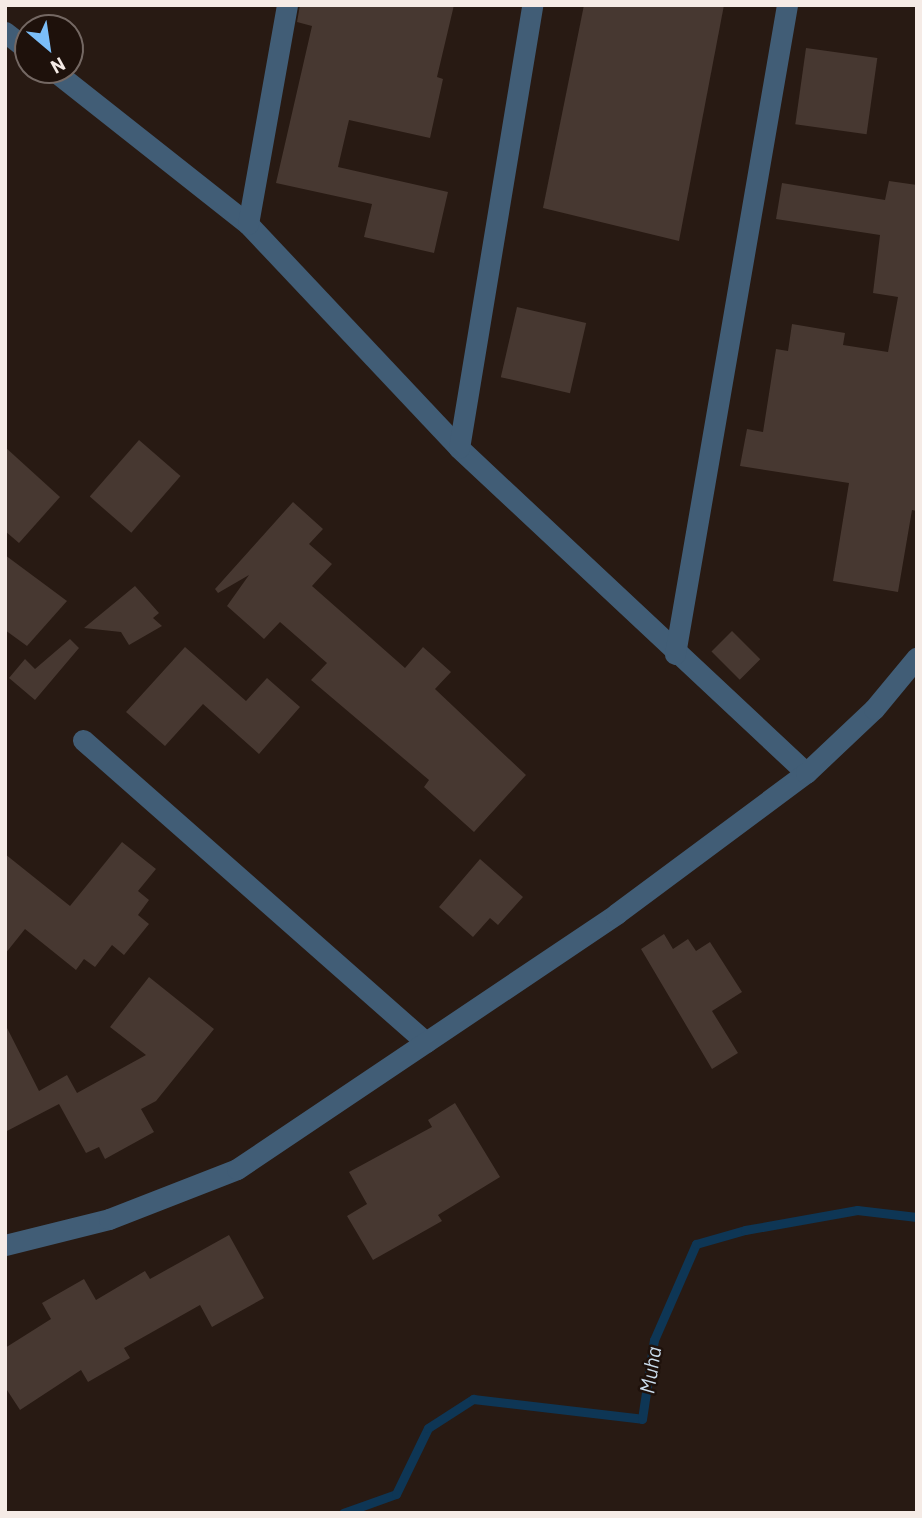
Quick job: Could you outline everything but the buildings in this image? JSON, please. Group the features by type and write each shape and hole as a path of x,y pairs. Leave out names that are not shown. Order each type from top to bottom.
{"street":[{"path":"248,224 287,5"},
{"path":"459,448 532,5"},
{"path":"675,654 787,5"},
{"path":"71,84 248,224 459,448 675,654 806,773"},
{"path":"5,1245 109,1219 237,1169 617,914 806,773 874,709 917,657"},
{"path":"83,740 426,1042"}],"waterway":[{"name":"Muha","path":"343,1513 396,1494 428,1428 473,1399 642,1419 654,1340 696,1244 745,1230 857,1210 917,1217"}]}
